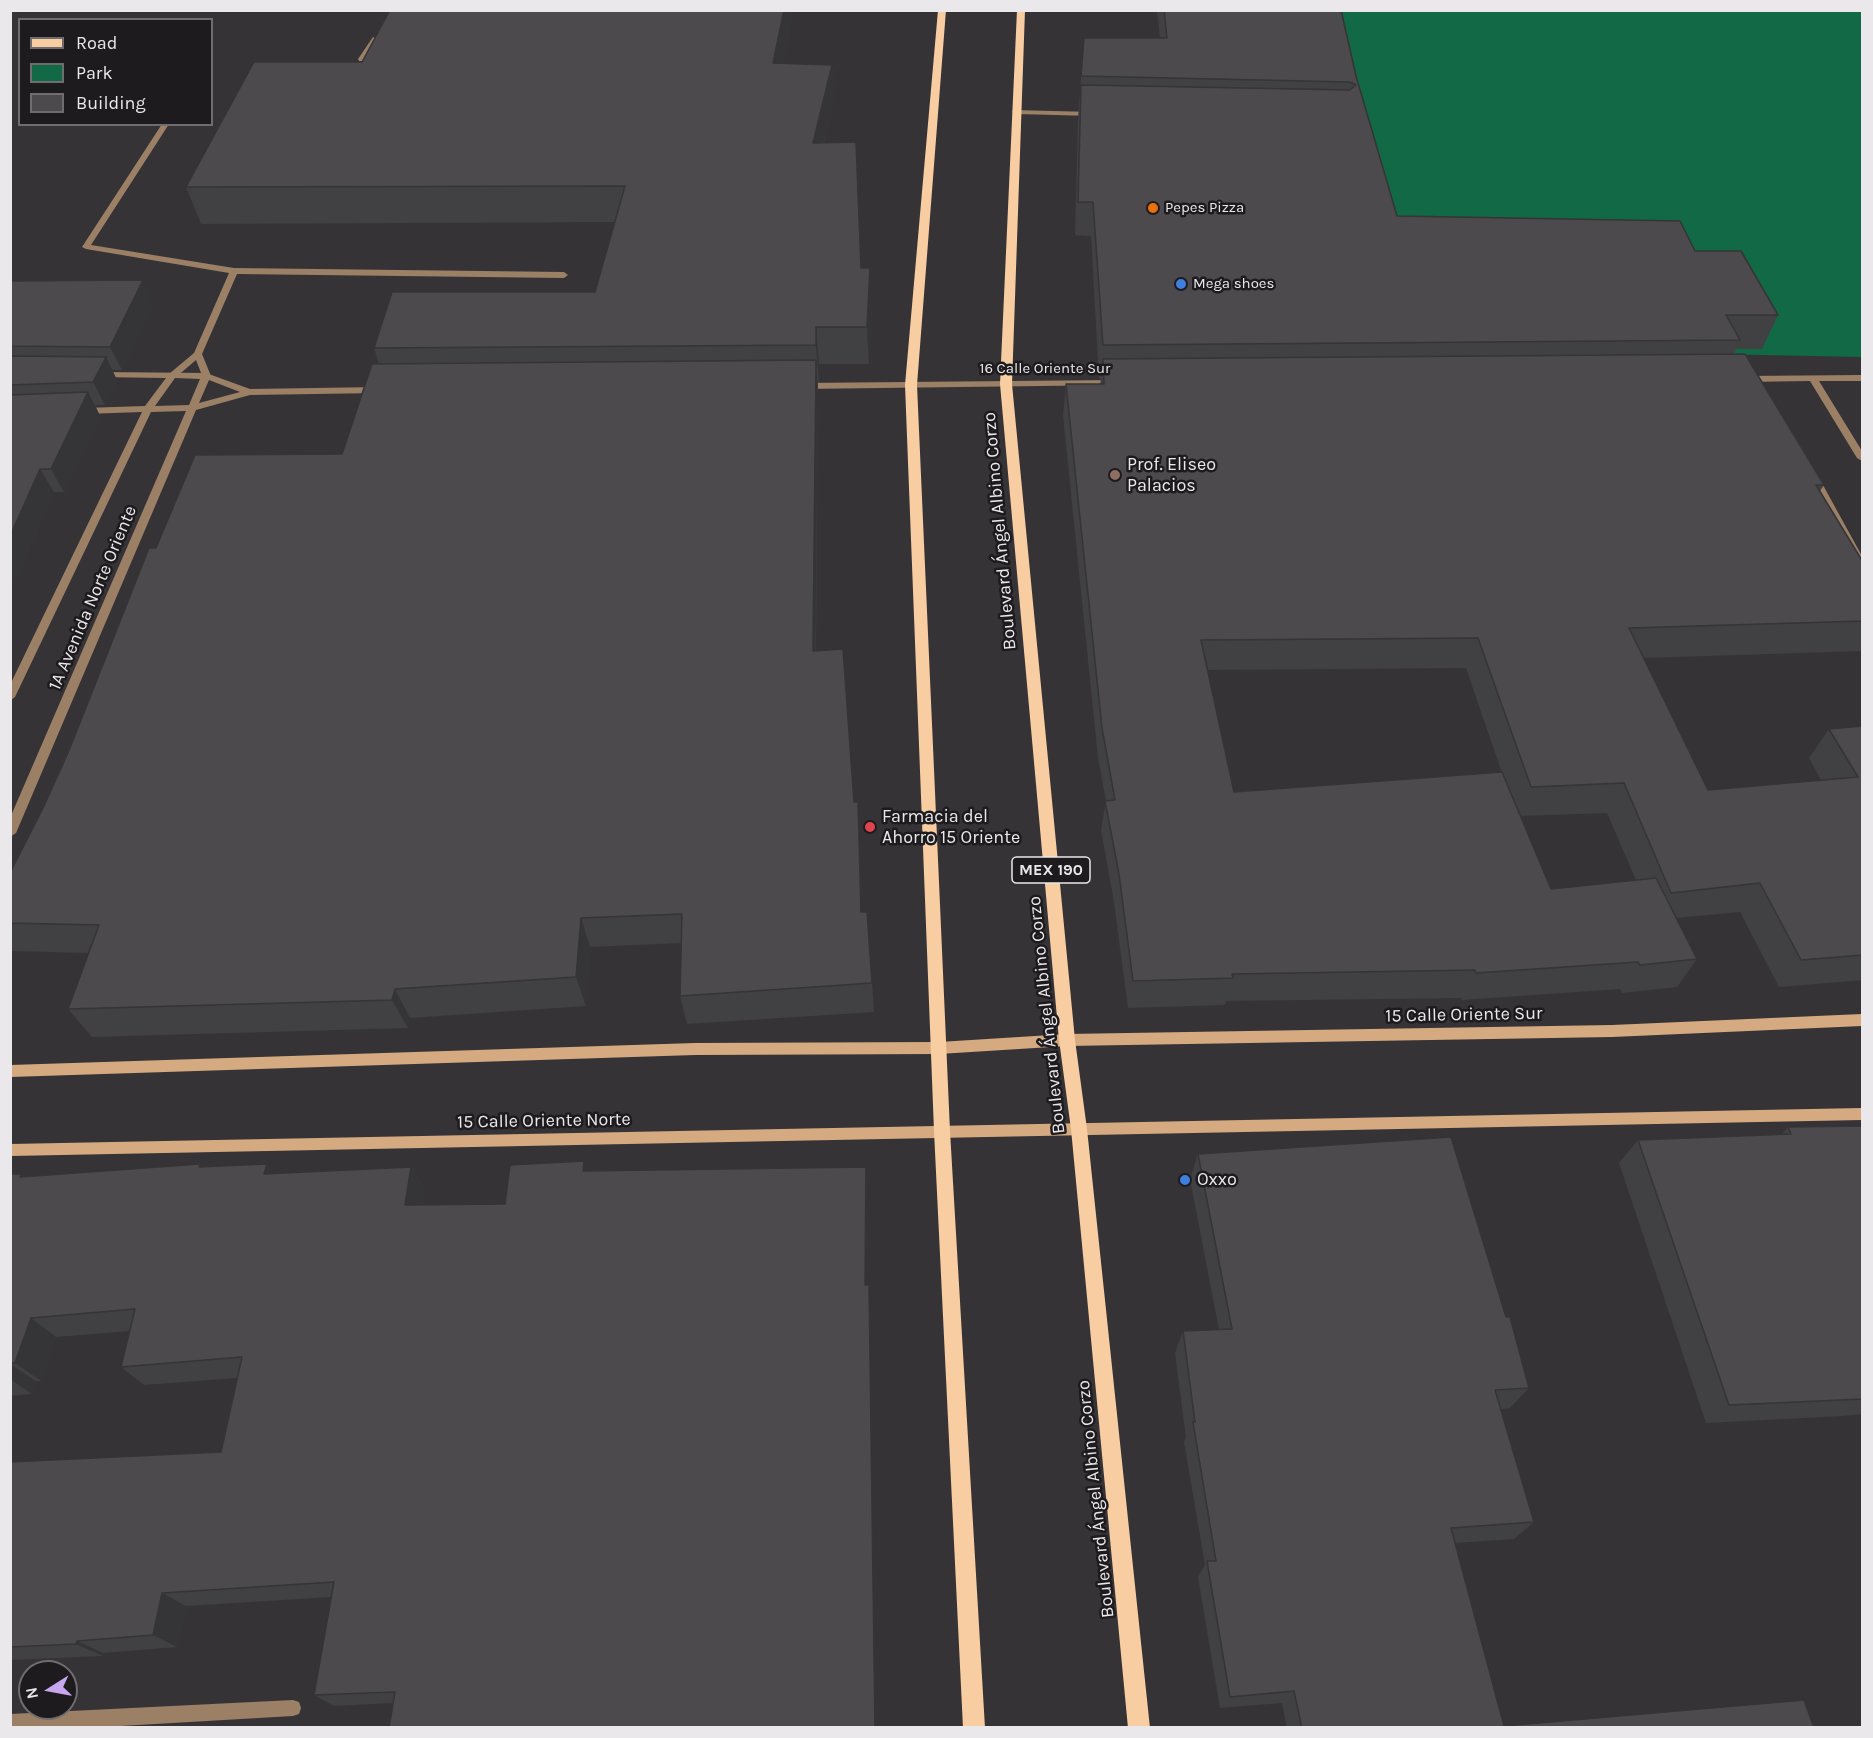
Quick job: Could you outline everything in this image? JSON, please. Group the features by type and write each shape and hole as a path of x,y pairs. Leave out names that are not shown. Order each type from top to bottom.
{"main road":[{"path":"942,10 911,385 942,1131 974,1728"},
{"name":"Boulevard Ángel Albino Corzo","path":"1021,10 1006,384 1067,1040 1079,1129 1139,1728"},
{"name":"15 Calle Oriente Sur","path":"1067,1040 1612,1031 1863,1020"},
{"path":"10,1071 695,1049 939,1047 1067,1040"},
{"path":"1079,1129 1863,1114"},
{"name":"15 Calle Oriente Norte","path":"10,1150 1079,1129"}],"street":[{"path":"362,59 382,30"},
{"path":"1016,112 1098,114"},
{"path":"165,126 87,247 234,271 564,274"},
{"path":"206,376 198,354 234,271"},
{"name":"1A Avenida Norte Oriente","path":"10,697 147,409 172,376 198,354"},
{"path":"91,375 206,376 250,392"},
{"name":"1A Avenida Norte Oriente","path":"10,833 206,376"},
{"path":"1759,378 1764,389"},
{"path":"1813,378 1863,458"},
{"path":"1735,379 1863,378"},
{"name":"16 Calle Oriente Sur","path":"793,386 1125,383"},
{"path":"68,412 193,408 250,392 391,390"},
{"path":"1811,471 1863,564"},
{"path":"10,1723 293,1708"}],"green space":[{"path":"1330,11 1862,11 1862,357 1713,354 1383,250"}],"building":[{"path":"390,10 784,10 773,63 832,65 813,143 856,142 861,268 870,268 867,327 816,327 816,345 374,348 392,292 595,292 625,186 186,187 254,62 362,62"},
{"path":"1164,10 1341,10 1356,76 1397,216 1680,221 1695,251 1741,251 1778,315 1726,315 1740,340 1103,345 1093,202 1078,202 1081,85 1350,90 1356,85 1350,82 1081,76 1084,38 1167,38"},
{"path":"143,280 110,347 10,346 10,281"},
{"path":"1745,354 1824,485 1816,485 1863,562 1863,621 1629,628 1708,790 1858,777 1829,729 1863,726 1863,955 1801,960 1760,883 1671,893 1624,783 1531,787 1478,638 1201,640 1234,792 1502,772 1551,889 1656,878 1697,959 1640,965 1638,962 1476,973 1475,970 1232,974 1233,978 1133,981 1119,874 1105,801 1115,800 1102,728 1066,384 1104,384 1103,359"},
{"path":"10,356 106,357 93,382 10,385"},
{"path":"816,360 813,651 843,649 854,802 858,802 861,912 867,912 872,983 680,996 682,914 581,918 576,977 395,989 392,1000 68,1009 99,925 10,923 10,873 68,753 149,548 156,548 195,455 342,454 372,364"},
{"path":"88,392 51,469 40,469 10,536 10,395"},
{"path":"1863,1126 1863,1399 1729,1405 1638,1140 1791,1134 1788,1127"},
{"path":"1451,1137 1506,1317 1510,1317 1529,1388 1495,1390 1534,1522 1451,1528 1504,1726 1804,1700 1814,1728 1302,1728 1294,1691 1230,1697 1207,1561 1216,1561 1193,1422 1195,1422 1183,1331 1232,1329 1198,1154"},
{"path":"584,1161 583,1171 866,1167 865,1285 869,1285 875,1728 389,1728 395,1692 314,1695 334,1582 162,1593 153,1635 77,1641 76,1644 10,1647 10,1462 221,1452 242,1357 121,1367 135,1309 31,1318 15,1363 10,1363 10,1174 21,1174 20,1177 200,1164 199,1167 267,1164 264,1174 411,1167 405,1205 505,1204 510,1165"}],"place":[{"name":"Pepes Pizza","path":"1153,208"},
{"name":"Mega shoes","path":"1181,284"},
{"name":"Prof. Eliseo Palacios","path":"1115,475"},
{"name":"Farmacia del Ahorro 15 Oriente","path":"870,827"},
{"name":"Oxxo","path":"1185,1180"}]}
